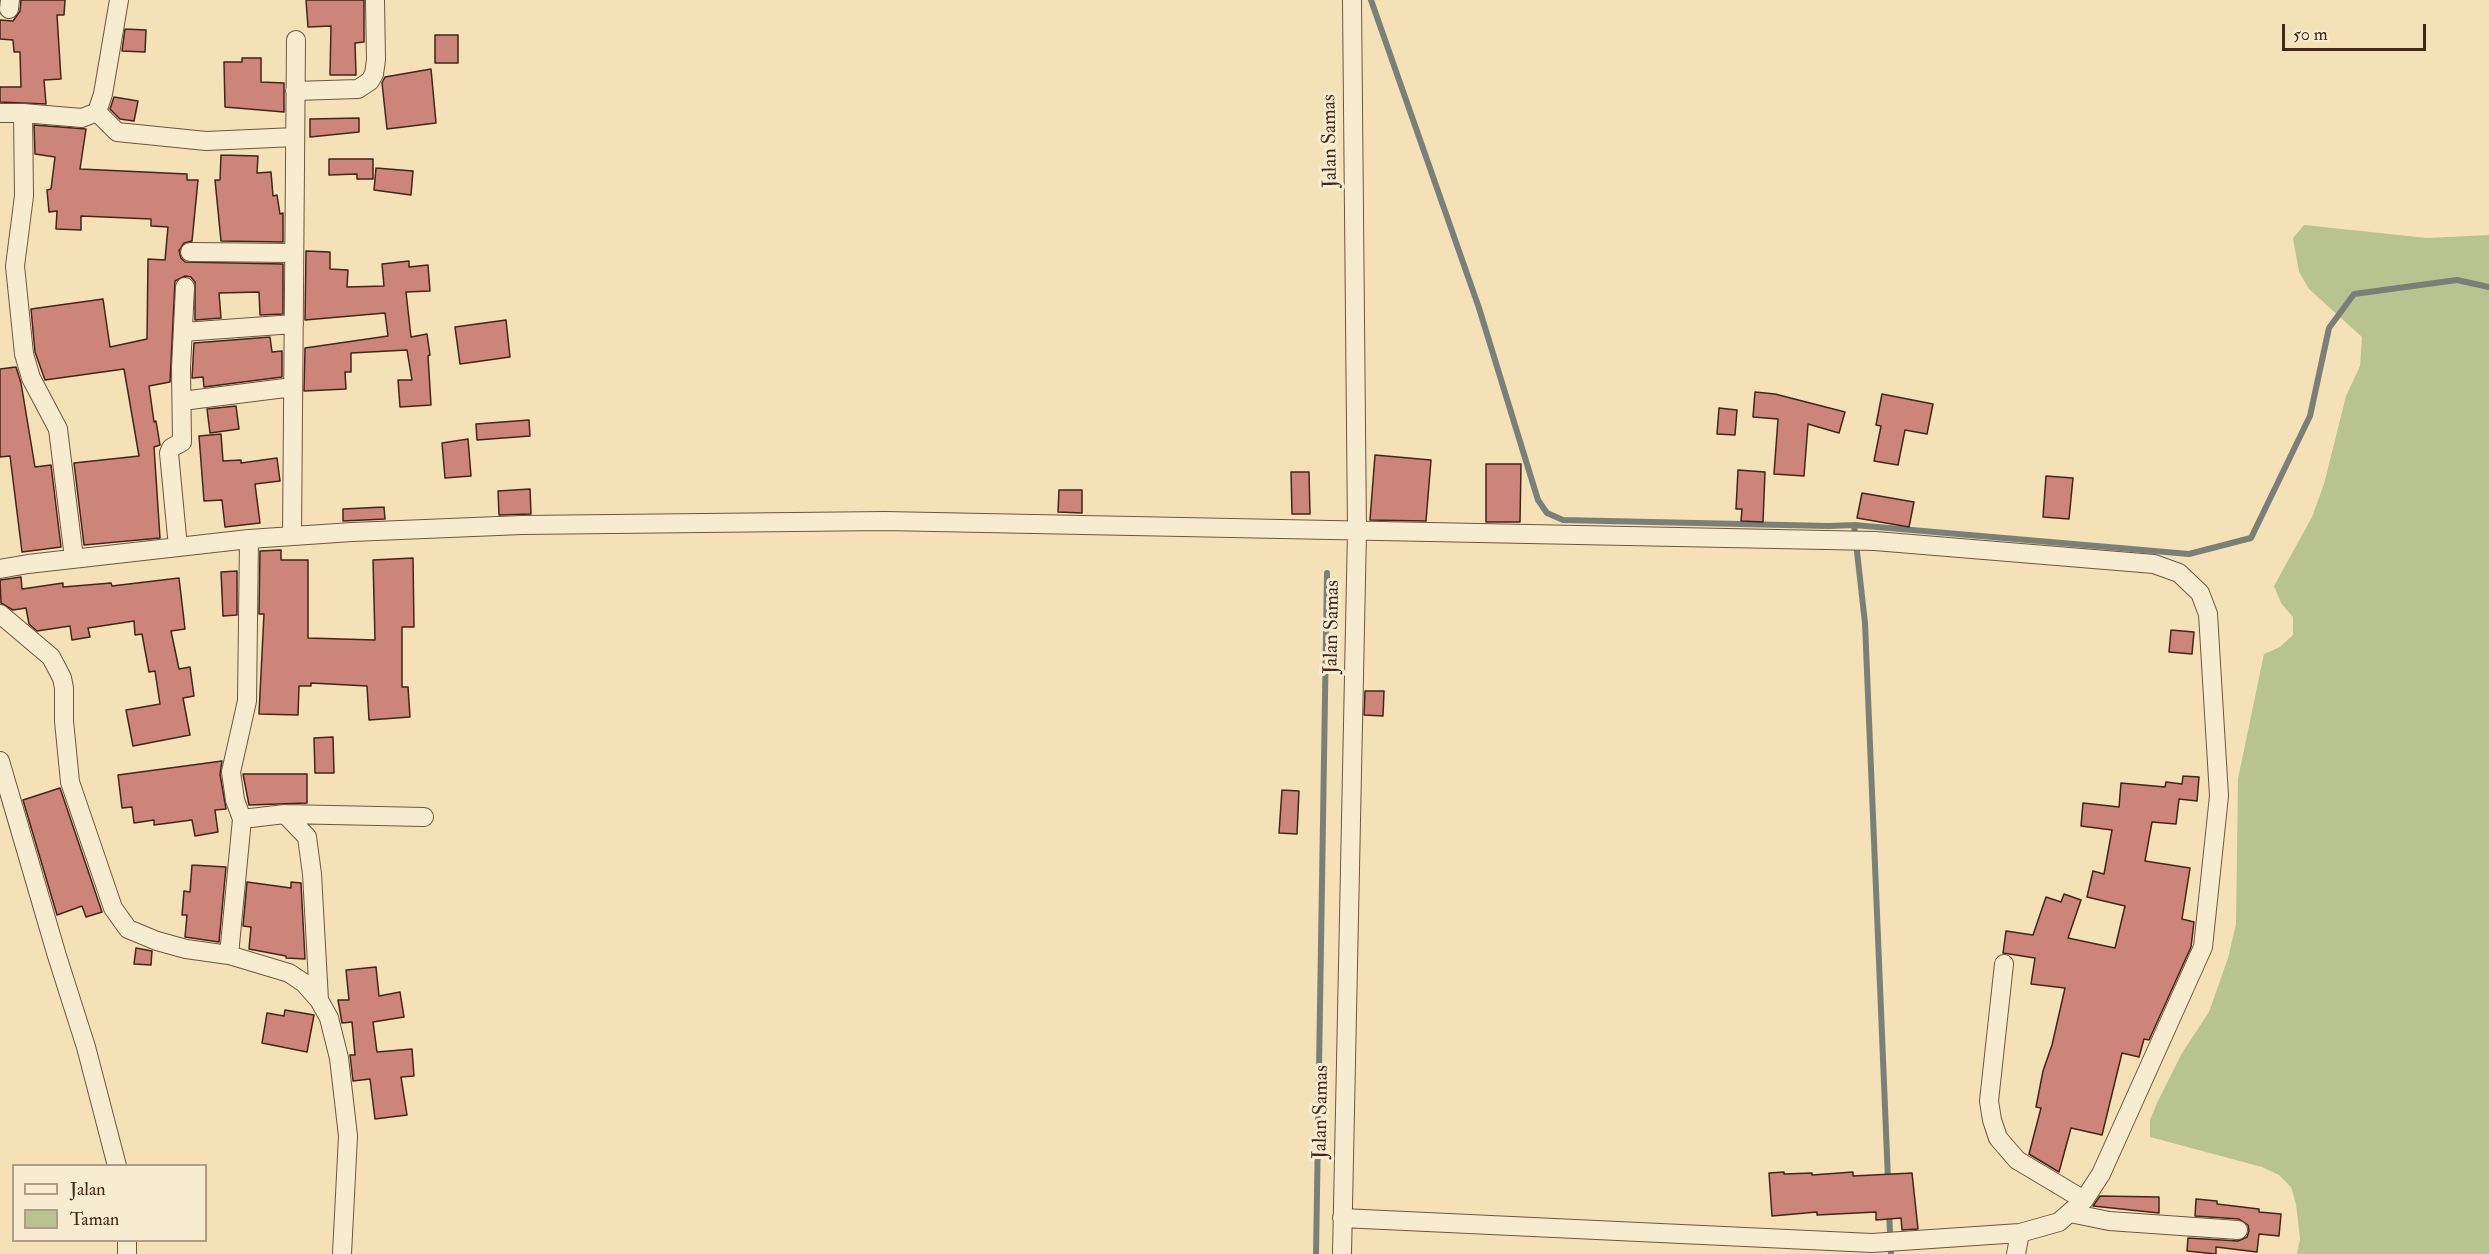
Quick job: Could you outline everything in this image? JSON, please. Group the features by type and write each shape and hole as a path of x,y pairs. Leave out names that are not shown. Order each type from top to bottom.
{"street":[{"path":"0,113 82,118 97,112 103,94 119,0"},
{"path":"296,91 358,89 370,81 374,74 376,60 375,0"},
{"name":"Jalan Samas","path":"1342,1254 1357,531 1352,0"},
{"path":"292,536 296,40"},
{"path":"97,112 117,132 206,141 295,137"},
{"path":"23,113 24,196 8,266 24,354 32,378 58,429 74,558"},
{"path":"190,252 294,253"},
{"path":"178,547 169,453 171,448 182,442 184,287"},
{"path":"183,332 294,324"},
{"path":"182,401 293,387"},
{"path":"0,569 249,538 522,525 885,521 1875,541 2154,564 2179,573 2200,593 2208,614 2219,796 2203,947 2101,1174 2084,1200 2058,1222 2020,1233 1872,1243 1342,1218"},
{"path":"229,955 242,819 235,800 231,772 247,701 249,538"},
{"path":"0,614 51,657 62,678 70,782 113,908 128,929 157,941 186,949 229,955 289,973 304,983 319,1000 329,1018 334,1034 348,1136 342,1254"},
{"path":"0,760 86,1047 116,1164"},
{"path":"242,819 285,814 424,817"},
{"path":"285,814 307,837 312,874 319,1000"},
{"path":"2004,964 1990,1093 1992,1120 1998,1138 2017,1160 2084,1200"},
{"path":"2070,1213 2109,1221 2238,1230"},
{"path":"2016,1254 2020,1233"}],"green space":[{"path":"2304,225 2427,238 2489,235 2489,1254 2297,1254 2300,1239 2296,1204 2291,1187 2279,1175 2262,1167 2150,1137 2150,1120 2157,1103 2182,1053 2209,1012 2228,958 2236,924 2238,779 2264,654 2280,647 2293,635 2293,617 2281,603 2274,586 2312,517 2324,484 2346,396 2360,366 2362,337 2309,289 2299,272 2293,238"}],"building":[{"path":"21,0 65,0 64,15 57,15 61,79 44,80 46,104 0,102 0,87 21,87 20,52 14,52 13,40 0,39 0,20 13,21 20,11"},
{"path":"306,0 364,0 364,42 355,43 356,75 330,75 331,26 308,27"},
{"path":"125,29 146,30 145,52 122,51"},
{"path":"435,35 458,35 458,63 435,63"},
{"path":"242,58 261,58 261,82 284,83 284,112 225,107 224,62 242,62"},
{"path":"431,69 436,123 387,129 382,83 385,77"},
{"path":"114,97 138,101 134,121 120,119 110,109"},
{"path":"359,118 359,132 310,137 310,119"},
{"path":"34,125 86,129 80,169 187,174 187,180 198,180 192,241 184,243 179,251 185,262 283,264 283,314 260,315 259,292 219,293 221,318 195,320 195,282 191,277 185,276 175,281 170,382 149,386 160,445 154,447 160,538 84,545 74,463 139,456 124,369 45,380 35,352 31,309 103,299 110,347 147,339 148,259 165,260 168,227 151,226 151,219 81,216 81,230 56,229 57,211 49,212 47,190 51,189 55,157 35,154"},
{"path":"221,155 258,156 257,173 271,172 273,196 277,195 280,214 283,213 283,242 221,241 215,180 220,180"},
{"path":"329,159 373,159 373,179 357,179 357,174 329,175"},
{"path":"376,168 413,171 411,195 374,190"},
{"path":"306,251 330,252 330,269 348,270 347,287 384,286 382,264 409,261 409,267 428,265 430,291 406,292 411,337 427,334 430,355 428,356 431,405 400,407 398,380 412,380 407,350 351,353 351,372 345,372 346,389 304,391 305,348 388,336 385,313 305,320"},
{"path":"506,320 510,357 460,364 455,327"},
{"path":"270,337 272,352 282,351 282,377 204,387 203,377 192,378 194,343"},
{"path":"16,367 21,383 35,467 51,465 61,547 22,552 10,456 0,457 0,369"},
{"path":"1755,392 1775,394 1845,412 1839,433 1808,424 1804,476 1774,474 1778,419 1753,417"},
{"path":"1882,394 1933,404 1927,434 1905,430 1898,465 1874,461 1881,426 1876,425"},
{"path":"236,406 239,429 210,433 207,409"},
{"path":"1719,408 1737,410 1735,435 1717,434"},
{"path":"529,420 530,436 477,440 476,424"},
{"path":"221,434 223,461 241,460 241,463 277,458 280,481 255,484 260,523 225,527 222,500 204,501 199,436"},
{"path":"468,439 471,476 445,478 442,443"},
{"path":"1375,455 1431,460 1426,521 1370,520"},
{"path":"1486,464 1521,464 1520,522 1486,522"},
{"path":"1738,470 1765,472 1763,522 1741,521 1742,509 1736,509"},
{"path":"1291,472 1309,472 1310,514 1292,514"},
{"path":"2046,476 2073,478 2069,519 2043,517"},
{"path":"530,489 531,514 499,515 498,491"},
{"path":"1059,490 1082,490 1082,513 1058,512"},
{"path":"1862,493 1914,502 1909,527 1857,518"},
{"path":"384,507 385,519 343,521 343,509"},
{"path":"281,550 281,560 308,560 308,638 375,640 373,560 413,558 414,627 402,627 402,687 408,687 410,717 369,720 367,686 311,683 311,686 299,686 298,715 259,714 264,614 259,614 260,551"},
{"path":"237,571 237,615 223,616 221,572"},
{"path":"21,577 22,589 63,583 63,587 111,583 112,586 179,578 185,629 171,631 179,669 190,667 194,696 183,698 190,735 133,746 126,710 160,704 155,671 149,672 142,634 135,635 134,621 88,628 90,637 72,640 70,626 37,631 29,624 26,608 13,610 1,603 0,580"},
{"path":"2171,630 2194,632 2192,654 2169,652"},
{"path":"1365,691 1384,691 1383,716 1364,715"},
{"path":"333,737 334,773 315,773 314,738"},
{"path":"222,761 220,774 226,809 215,810 218,832 195,836 192,820 154,825 154,820 134,823 132,807 122,808 118,775"},
{"path":"243,774 307,774 307,803 249,805"},
{"path":"2183,776 2199,777 2197,801 2179,799 2176,824 2152,822 2145,861 2190,868 2182,919 2194,922 2191,947 2149,1040 2144,1039 2139,1057 2122,1053 2102,1135 2071,1128 2059,1172 2029,1154 2041,1108 2036,1107 2043,1071 2052,1045 2065,988 2031,984 2035,958 2003,953 2006,931 2033,935 2046,897 2061,902 2064,894 2081,900 2068,938 2115,948 2125,906 2087,897 2093,871 2104,874 2112,830 2081,826 2083,803 2119,807 2121,783 2165,787 2166,782 2182,784"},
{"path":"60,788 102,912 86,917 82,906 57,915 23,800"},
{"path":"1282,790 1299,791 1297,834 1279,833"},
{"path":"192,865 226,867 219,942 185,937 187,915 182,915 184,891 190,892"},
{"path":"247,882 291,888 291,882 301,883 305,959 286,958 286,956 249,949 251,927 243,926"},
{"path":"136,948 152,951 151,965 134,964"},
{"path":"376,967 379,996 400,992 404,1017 373,1022 377,1052 412,1049 414,1076 401,1077 407,1115 375,1119 370,1079 353,1081 350,1055 355,1055 352,1022 342,1023 338,1000 349,1000 346,970"},
{"path":"285,1010 314,1015 307,1052 262,1043 267,1013 284,1016"},
{"path":"1784,1172 1784,1174 1812,1173 1812,1175 1853,1172 1853,1176 1912,1173 1918,1229 1902,1230 1901,1218 1876,1220 1876,1212 1817,1215 1817,1212 1772,1216 1769,1173"},
{"path":"2100,1196 2159,1197 2159,1213 2093,1206"},
{"path":"2196,1199 2259,1209 2259,1212 2281,1214 2279,1236 2259,1234 2257,1252 2216,1247 2216,1254 2187,1251 2188,1238 2238,1241 2247,1237 2249,1231 2248,1225 2239,1219 2195,1216"}],"waterway":[{"path":"1371,0 1479,308 1538,500 1547,513 1563,520 1854,525 2189,554 2251,538 2310,416 2329,328 2354,294 2457,280 2489,287"},
{"path":"1854,525 1865,623 1888,1180"},
{"path":"1316,1254 1327,573"},
{"path":"1889,1211 1891,1254"}]}
